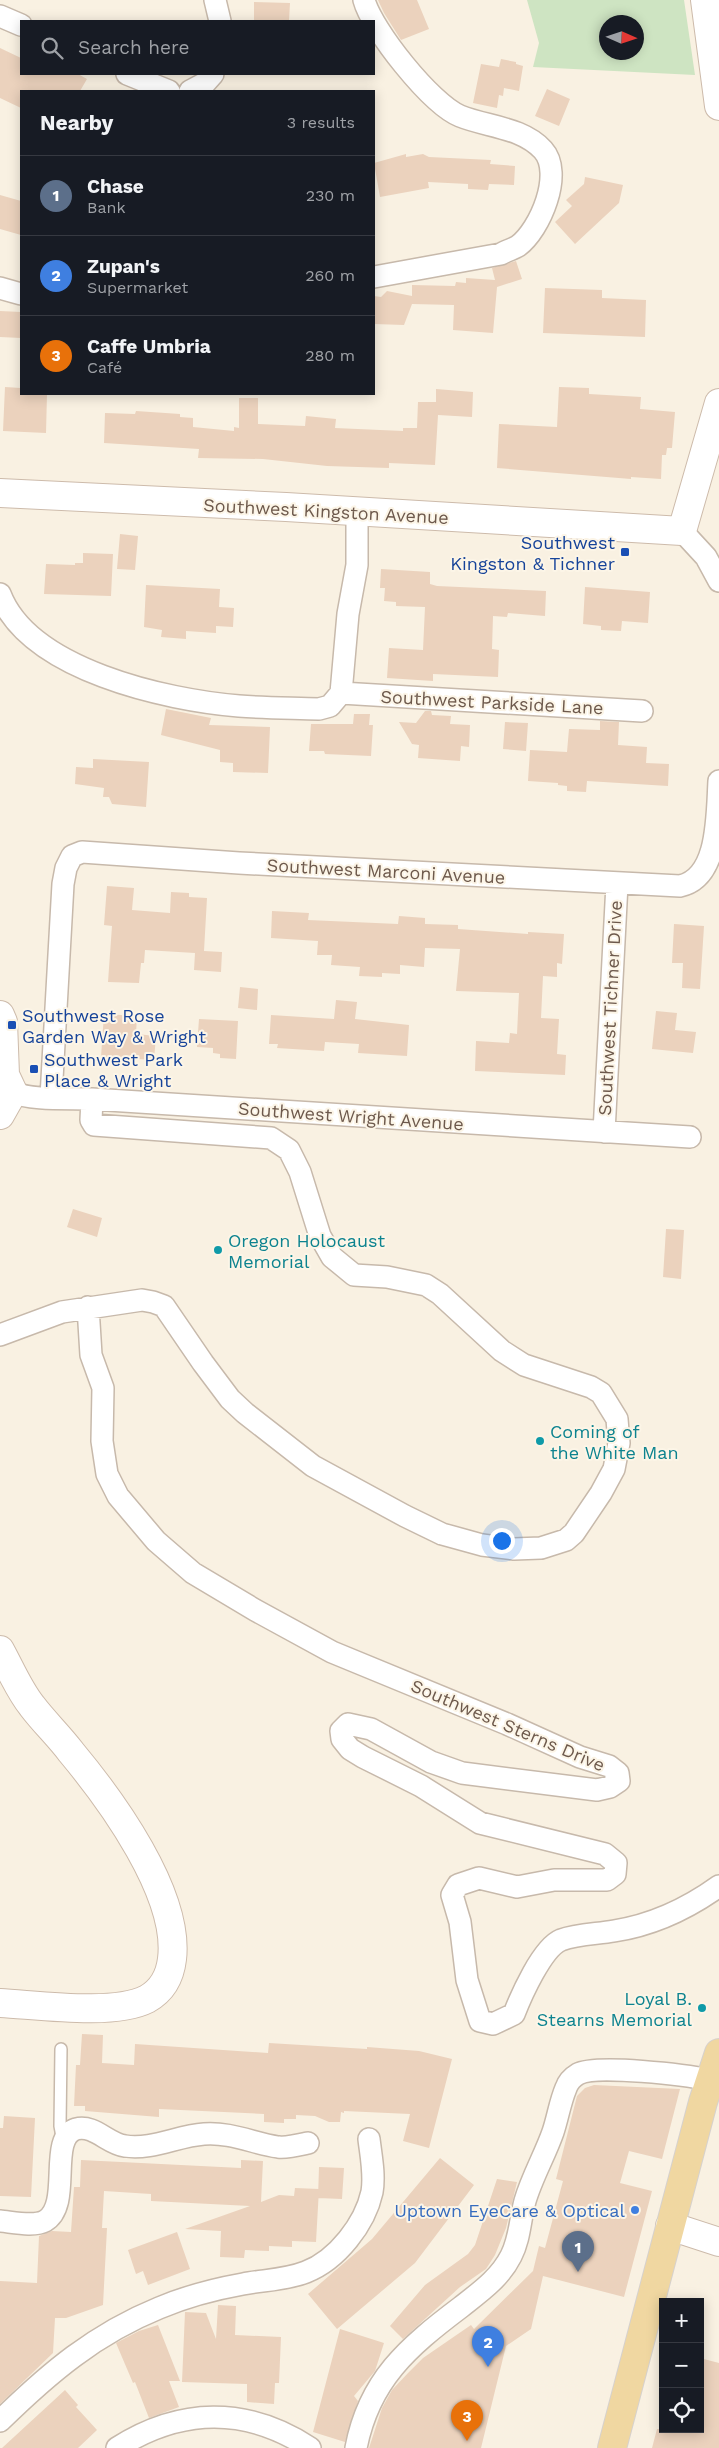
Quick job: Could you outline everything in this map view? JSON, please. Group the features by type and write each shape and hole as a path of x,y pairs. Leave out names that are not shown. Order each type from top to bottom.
{"main road":[{"path":"612,2448 709,2080 719,2053"}],"street":[{"path":"216,0 220,20"},
{"path":"364,0 367,11 373,20"},
{"path":"705,0 719,106"},
{"path":"0,16 20,25"},
{"path":"375,23 432,98 457,115 478,123 517,132 533,140 545,152 551,166 552,179 549,197 542,213 529,235 518,245 501,254 375,277"},
{"path":"129,75 167,90"},
{"path":"192,90 205,83 212,75"},
{"path":"0,288 20,294"},
{"path":"719,404 682,531 706,557 719,581"},
{"name":"Southwest Kingston Avenue","path":"0,493 682,531"},
{"path":"0,594 7,609 33,638 63,658 104,677 148,690 238,706 320,709 330,706 341,693 348,614 357,565 357,512"},
{"name":"Southwest Parkside Lane","path":"341,693 642,711"},
{"name":"Southwest Marconi Avenue","path":"51,1097 62,884 66,868 72,856 82,852 617,884 680,886 700,878 709,866 714,849 719,781"},
{"name":"Southwest Tichner Drive","path":"604,1132 617,884"},
{"path":"0,1015 3,1022 7,1103"},
{"name":"Southwest Wright Avenue","path":"7,1103 26,1097 92,1099 690,1137"},
{"path":"0,1335 6,1331 62,1312 88,1307 142,1300 164,1306 230,1399 245,1414 313,1466 442,1534 482,1545 514,1549 542,1548 566,1540 586,1518 614,1469 619,1443 617,1419 601,1394 591,1387 524,1365 502,1351 440,1294 426,1285 387,1277 354,1275 332,1257 320,1236 300,1172 288,1150 279,1142 271,1138 94,1125 90,1120 92,1099"},
{"name":"Southwest Sterns Drive","path":"88,1307 91,1356 103,1388 102,1441 107,1474 118,1496 136,1519 193,1573 332,1652 507,1724 580,1757 609,1766 618,1773 619,1781 610,1787 597,1790 462,1773 431,1762 371,1729 348,1724 341,1731 342,1740 350,1749 421,1786 480,1822 605,1854 616,1864 615,1874 607,1880 554,1880 516,1887 479,1878 458,1885 452,1895 460,1922 467,1980 480,2021 493,2024 514,2014 521,1996 536,1970 548,1952 560,1941 615,1931 671,1916 719,1886"},
{"path":"0,1650 30,1705 72,1753 105,1797 136,1844 158,1886 168,1914 173,1953 170,1971 163,1986 147,1998 133,2003 96,2007 0,2003"},
{"path":"356,2448 368,2404 392,2367 445,2318 496,2278 512,2256 525,2201 553,2134 570,2080 577,2074 594,2070 686,2075 709,2080"},
{"path":"0,2221 45,2222 56,2211 63,2144 72,2131 78,2129 94,2131 114,2144 135,2147 206,2134 242,2138 280,2147 308,2143"},
{"path":"0,2421 69,2358 112,2330 160,2308 214,2291 279,2279 307,2271 330,2257 345,2243 364,2213 372,2192 373,2168 369,2139"},
{"path":"670,2226 719,2242"},
{"path":"117,2448 138,2435 163,2426 192,2418 208,2416 236,2418 266,2426 310,2448"}],"lane":[{"path":"61,2049 60,2126 63,2144"}],"green space":[{"path":"527,0 684,0 695,75 533,67 539,43"}],"building":[{"path":"378,0 417,0 429,29 401,40"},
{"path":"254,2 290,3 289,20 254,20"},
{"path":"0,48 20,58 20,75 80,75 87,79 81,90 20,90 20,108 0,98"},
{"path":"501,59 516,62 516,64 523,66 519,91 504,88 503,96 499,95 497,108 473,103 481,64 499,67"},
{"path":"547,89 570,99 559,126 535,116"},
{"path":"406,154 406,157 423,154 429,157 491,160 490,164 515,166 514,185 489,184 488,190 468,189 468,184 428,182 429,188 380,197 375,163"},
{"path":"585,177 623,185 619,203 575,244 555,222 572,206 566,200 584,184"},
{"path":"0,195 20,201 20,235 0,229"},
{"path":"516,261 522,279 497,287 493,333 453,330 454,305 412,304 404,325 375,324 375,296 381,297 387,291 412,296 412,285 455,286 456,282 466,283 466,278 495,280 492,268"},
{"path":"545,288 602,290 602,298 646,300 645,337 543,333"},
{"path":"0,311 20,312 20,338 0,337"},
{"path":"5,387 20,388 20,395 47,395 46,433 3,431"},
{"path":"559,387 589,388 589,394 641,397 640,409 675,412 672,448 667,448 666,455 662,455 661,479 631,477 631,479 497,468 499,424 557,427"},
{"path":"436,389 473,392 472,417 438,415 435,465 389,463 389,468 327,466 263,459 198,458 199,449 104,443 105,413 135,414 136,411 180,414 180,417 193,418 193,427 234,431 234,427 239,428 239,398 258,398 258,424 305,426 306,416 336,419 335,428 403,431 403,428 417,428 418,402 436,402"},
{"path":"120,534 138,536 135,570 117,569"},
{"path":"83,553 113,554 111,596 44,594 46,564 75,565 75,563 83,563"},
{"path":"381,569 430,572 430,584 437,586 546,591 545,616 508,613 507,617 493,616 492,649 499,650 498,677 433,674 433,681 387,678 389,648 423,650 425,607 396,606 396,602 384,601 385,588 380,588"},
{"path":"146,585 220,589 219,607 234,608 233,627 216,626 216,633 186,631 186,639 161,637 162,630 144,627"},
{"path":"585,587 650,592 648,623 622,621 621,631 601,630 601,626 583,624"},
{"path":"166,709 211,718 209,725 270,727 268,773 233,772 233,763 220,762 220,750 161,735"},
{"path":"425,711 431,711 432,715 451,716 450,724 470,725 469,747 461,746 460,761 418,758 419,745 412,744 399,722 416,723"},
{"path":"354,714 370,714 369,725 373,725 371,756 325,754 324,751 309,751 311,724 353,724"},
{"path":"600,721 619,722 618,745 647,747 646,763 669,764 668,786 587,781 586,792 567,791 567,786 558,785 558,783 528,781 530,750 567,752 569,729 600,730"},
{"path":"505,722 528,723 526,751 503,749"},
{"path":"93,759 149,762 146,807 112,804 109,797 103,797 104,788 75,784 76,767 93,768"},
{"path":"107,886 134,888 132,910 170,913 171,892 189,893 189,897 207,898 204,951 222,952 221,972 194,970 195,953 145,950 144,963 141,963 139,983 108,982 112,926 104,925"},
{"path":"272,911 309,913 308,920 398,924 399,916 425,918 425,924 458,925 458,929 528,934 528,932 564,934 562,964 557,963 557,977 543,976 541,1018 559,1019 557,1054 566,1055 565,1075 475,1071 476,1041 509,1043 510,1033 517,1034 519,993 456,991 460,949 425,948 424,967 400,965 400,974 382,973 382,977 359,976 360,967 331,965 332,955 317,955 318,941 271,938"},
{"path":"674,924 704,926 700,989 682,988 683,963 672,963"},
{"path":"240,987 258,989 257,1010 238,1008"},
{"path":"336,1000 357,1002 355,1019 409,1025 407,1056 358,1053 359,1044 325,1042 324,1051 277,1048 278,1044 269,1044 271,1015 334,1019"},
{"path":"656,1011 677,1013 675,1030 696,1032 693,1053 652,1049"},
{"path":"104,1014 137,1016 136,1034 156,1036 154,1060 101,1057"},
{"path":"199,1019 238,1021 236,1059 220,1058 220,1054 213,1053 213,1048 197,1047"},
{"path":"73,1209 102,1218 97,1237 67,1227"},
{"path":"666,1229 684,1230 681,1279 663,1277"},
{"path":"82,2034 103,2035 102,2063 134,2065 135,2044 268,2053 269,2043 367,2049 367,2047 419,2051 452,2059 429,2148 403,2141 410,2114 344,2111 344,2113 341,2112 340,2122 329,2122 315,2116 296,2115 296,2119 284,2119 284,2123 264,2122 264,2114 159,2109 159,2117 85,2111 85,2106 74,2106 76,2065 80,2065"},
{"path":"594,2085 680,2089 662,2159 629,2151 620,2183 652,2191 624,2297 543,2276 531,2329 506,2346 481,2448 369,2448 382,2408 392,2390 423,2358 471,2325 474,2329 533,2271 539,2246 545,2248 563,2181 556,2179 577,2096 585,2088"},
{"path":"4,2116 35,2118 31,2197 0,2196 0,2128 3,2128"},
{"path":"440,2158 474,2185 415,2263 337,2329 308,2294 372,2239"},
{"path":"81,2160 241,2168 241,2160 263,2161 261,2202 279,2195 294,2196 295,2188 319,2189 316,2242 292,2241 292,2247 269,2246 269,2251 245,2250 244,2258 220,2257 221,2231 185,2229 250,2206 151,2201 151,2194 104,2191 102,2228 107,2228 103,2305 66,2318 55,2318 53,2353 0,2404 0,2281 37,2283 39,2236 52,2231 71,2232 74,2187 80,2187"},
{"path":"319,2167 344,2168 342,2199 318,2198"},
{"path":"497,2179 517,2182 506,2228 495,2255 486,2269 460,2287 403,2339 390,2326 425,2285 468,2254 475,2245"},
{"path":"177,2232 190,2269 148,2285 143,2271 136,2274 128,2250"},
{"path":"218,2305 236,2306 235,2335 281,2337 279,2383 275,2383 274,2404 247,2402 247,2384 182,2382 185,2312 206,2313 216,2339"},
{"path":"158,2325 180,2381 169,2381 179,2407 149,2418 135,2382 133,2383 116,2343 139,2331"},
{"path":"340,2329 384,2343 375,2371 354,2396 358,2401 345,2442 313,2432"},
{"path":"704,2359 719,2363 719,2448 652,2448 657,2429 659,2429 659,2433 704,2433"},
{"path":"65,2390 78,2405 76,2407 97,2430 78,2448 2,2448"}],"place":[{"name":"Southwest Kingston & Tichner","path":"625,552"},
{"name":"Southwest Rose Garden Way & Wright","path":"12,1025"},
{"name":"Southwest Park Place & Wright","path":"34,1069"},
{"name":"Oregon Holocaust Memorial","path":"218,1250"},
{"name":"Coming of the White Man","path":"540,1441"},
{"name":"Loyal B. Stearns Memorial","path":"702,2008"},
{"name":"Uptown EyeCare & Optical","path":"635,2210"},
{"name":"Chase","path":"578,2272"},
{"name":"Zupan's","path":"488,2367"},
{"name":"Caffe Umbria","path":"467,2441"}]}
